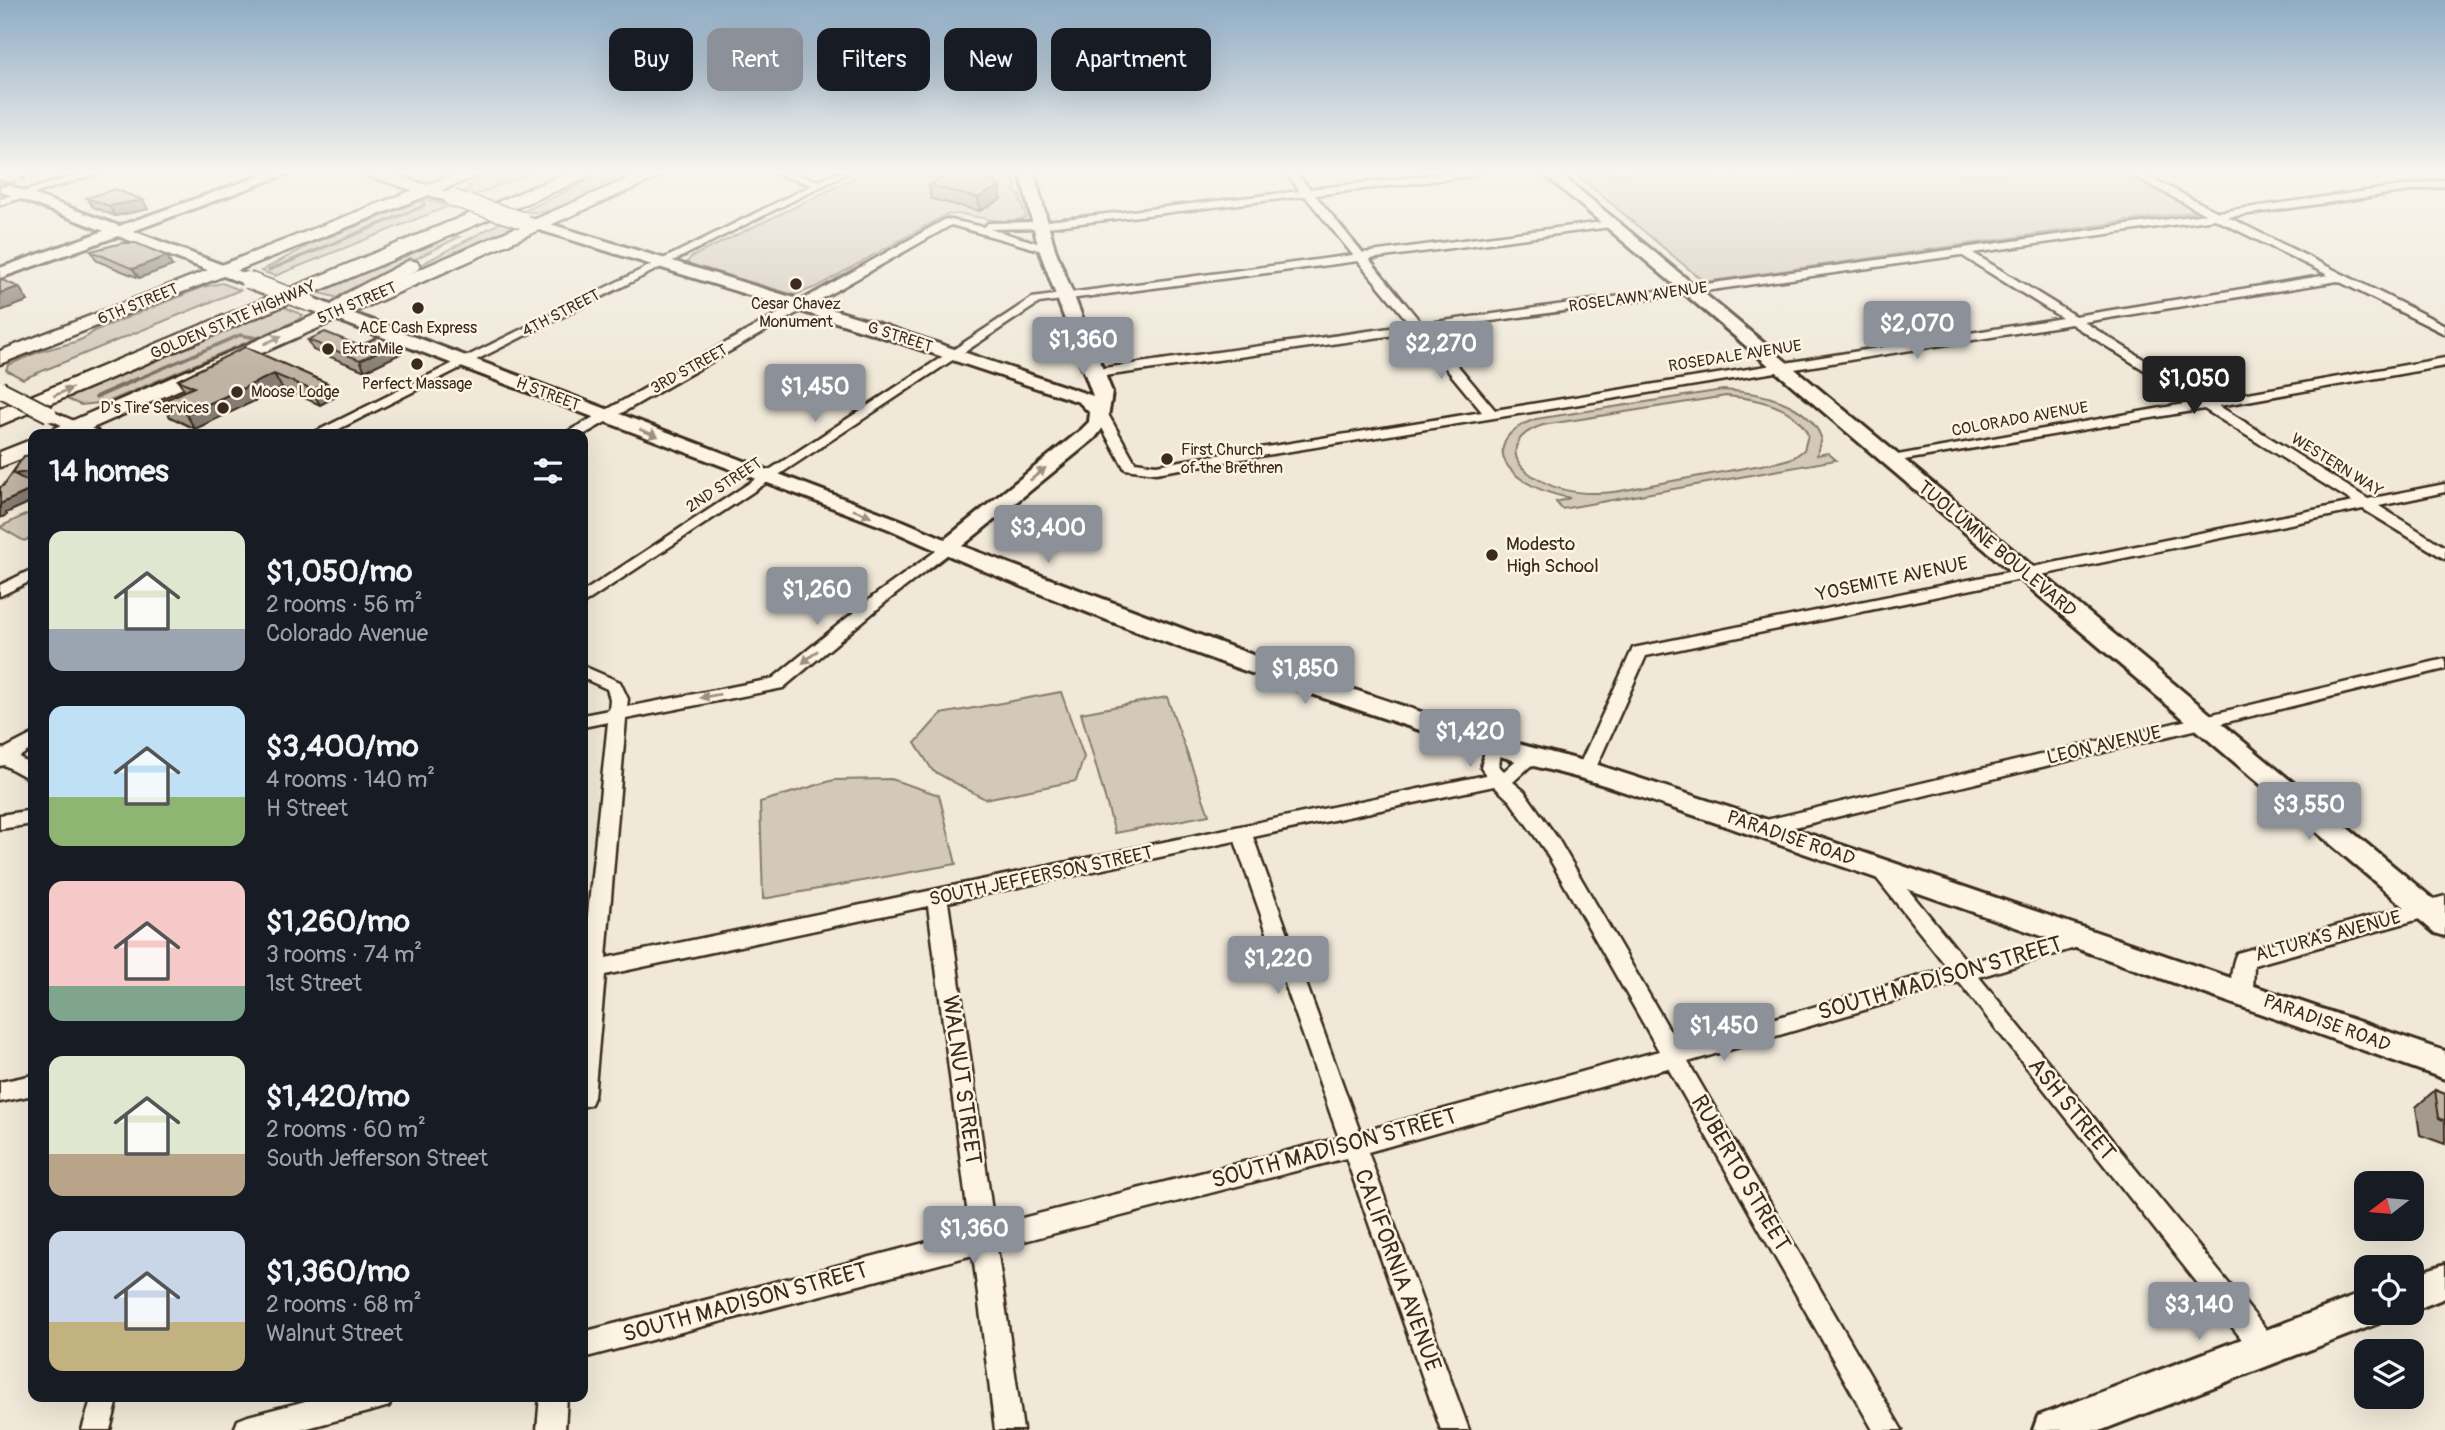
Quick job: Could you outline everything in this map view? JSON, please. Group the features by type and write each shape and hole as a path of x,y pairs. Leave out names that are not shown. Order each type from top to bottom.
{"highway":[{"name":"GOLDEN STATE HIGHWAY","path":"91,358 381,240"},
{"name":"GOLDEN STATE HIGHWAY","path":"0,418 424,240"},
{"path":"334,312 372,285 459,240"},
{"path":"0,395 26,384"}],"main road":[{"path":"0,273 93,240"},
{"name":"H STREET","path":"144,240 896,526 1134,621"},
{"name":"6TH STREET","path":"0,358 302,240"},
{"name":"5TH STREET","path":"82,429 491,240"},
{"name":"G STREET","path":"589,240 952,353 1085,398 1100,411"},
{"path":"947,548 1098,424 1103,392 1044,240"},
{"name":"TUOLUMNE BOULEVARD","path":"1629,240 2203,722 2439,913"},
{"name":"ROSELAWN AVENUE","path":"1038,382 1097,373"},
{"path":"0,460 28,448"},
{"name":"PARADISE ROAD","path":"1134,621 1274,672 1493,745 1586,770 1762,828 2445,1065"},
{"path":"2424,1289 2445,1281"},
{"path":"2052,1430 2354,1314"}],"street":[{"name":"4TH STREET","path":"328,429 708,240"},
{"name":"3RD STREET","path":"584,429 802,305 924,240"},
{"path":"1014,240 1047,249"},
{"path":"1346,240 1490,413"},
{"name":"2ND STREET","path":"588,596 1036,300 1491,240"},
{"name":"ROSELAWN AVENUE","path":"1097,373 2033,240"},
{"path":"2265,240 2445,330"},
{"name":"WESTERN WAY","path":"1961,250 2445,554"},
{"name":"ROSEDALE AVENUE","path":"1100,411 1127,463 1136,469 1156,469 2339,277"},
{"name":"COLORADO AVENUE","path":"1892,460 2445,362"},
{"path":"0,388 72,429"},
{"name":"YOSEMITE AVENUE","path":"1586,770 1639,652 2445,488"},
{"path":"588,720 777,684 881,598 947,548"},
{"path":"0,591 28,577"},
{"name":"LEON AVENUE","path":"1762,828 2445,664"},
{"path":"588,673 614,686 619,699 588,991"},
{"path":"1,759 28,743"},
{"path":"1493,745 1490,768 1498,778"},
{"name":"SOUTH JEFFERSON STREET","path":"589,970 1511,776 1531,756"},
{"path":"1,759 28,772"},
{"name":"RUBERTO STREET","path":"1498,778 1517,796 1551,844 1888,1430"},
{"path":"0,822 28,818"},
{"name":"CALIFORNIA AVENUE","path":"1242,833 1455,1430"},
{"name":"ASH STREET","path":"1881,870 2264,1348"},
{"name":"WALNUT STREET","path":"937,897 1009,1430"},
{"name":"ALTURAS AVENUE","path":"2242,993 2244,959 2439,913"},
{"name":"SOUTH MADISON STREET","path":"588,1344 1354,1144 1674,1056 2081,937"},
{"path":"0,1092 28,1086"},
{"path":"96,1430 104,1402"},
{"path":"248,1430 356,1402"},
{"path":"551,1430 553,1402"}],"shaded area":[{"path":"322,240 365,240 275,276 261,271"},
{"path":"441,240 454,240 338,298 316,292"},
{"path":"468,240 486,240 424,268 418,266"},
{"path":"727,240 901,240 816,287 795,295 686,263 691,257"},
{"path":"1654,240 1999,240 1704,282"},
{"path":"222,283 240,290 23,379 6,370 8,365 41,351 77,341 94,331 203,287"},
{"path":"282,306 303,315 298,320 108,402 81,405 64,398"},
{"path":"1723,390 1751,393 1780,401 1805,415 1821,437 1817,455 1828,453 1836,460 1562,509 1556,502 1570,498 1546,492 1524,481 1506,463 1503,454 1503,446 1514,430 1536,419","holes":["1726,396 1773,405 1794,417 1808,435 1804,450 1793,458 1778,462 1601,493 1585,493 1552,486 1529,473 1517,458 1518,443 1523,436 1543,425"]},
{"path":"28,513 28,539 24,541 0,527"},
{"path":"1061,692 1084,757 1076,781 985,799 933,771 915,743 941,714"},
{"path":"1167,697 1209,815 1115,833 1081,713"},
{"path":"891,779 939,795 956,864 763,899 760,802 834,780"}],"building":[{"path":"122,243 136,243 167,256 133,269 91,251"},
{"path":"0,279 19,287 0,293"},
{"path":"325,332 360,346 378,337 395,344 360,360 308,340"},
{"path":"245,347 327,383 312,390 274,374 186,414 161,402 194,387 178,380"},
{"path":"24,456 28,456 28,472 14,474 28,481 28,491 0,504 0,487"},
{"path":"2435,1090 2445,1094 2445,1121 2439,1118"}],"waterway":[{"path":"269,270 342,240"},
{"path":"133,381 240,335 258,338"},
{"path":"96,397 137,379"}],"place":[{"name":"Cesar Chavez Monument","path":"796,284"},
{"name":"ACE Cash Express","path":"418,308"},
{"name":"ExtraMile","path":"328,349"},
{"name":"Perfect Massage","path":"417,364"},
{"name":"Moose Lodge","path":"237,392"},
{"name":"D's Tire Services","path":"223,408"},
{"name":"First Church of the Brethren","path":"1167,459"},
{"name":"Modesto High School","path":"1492,555"}]}
